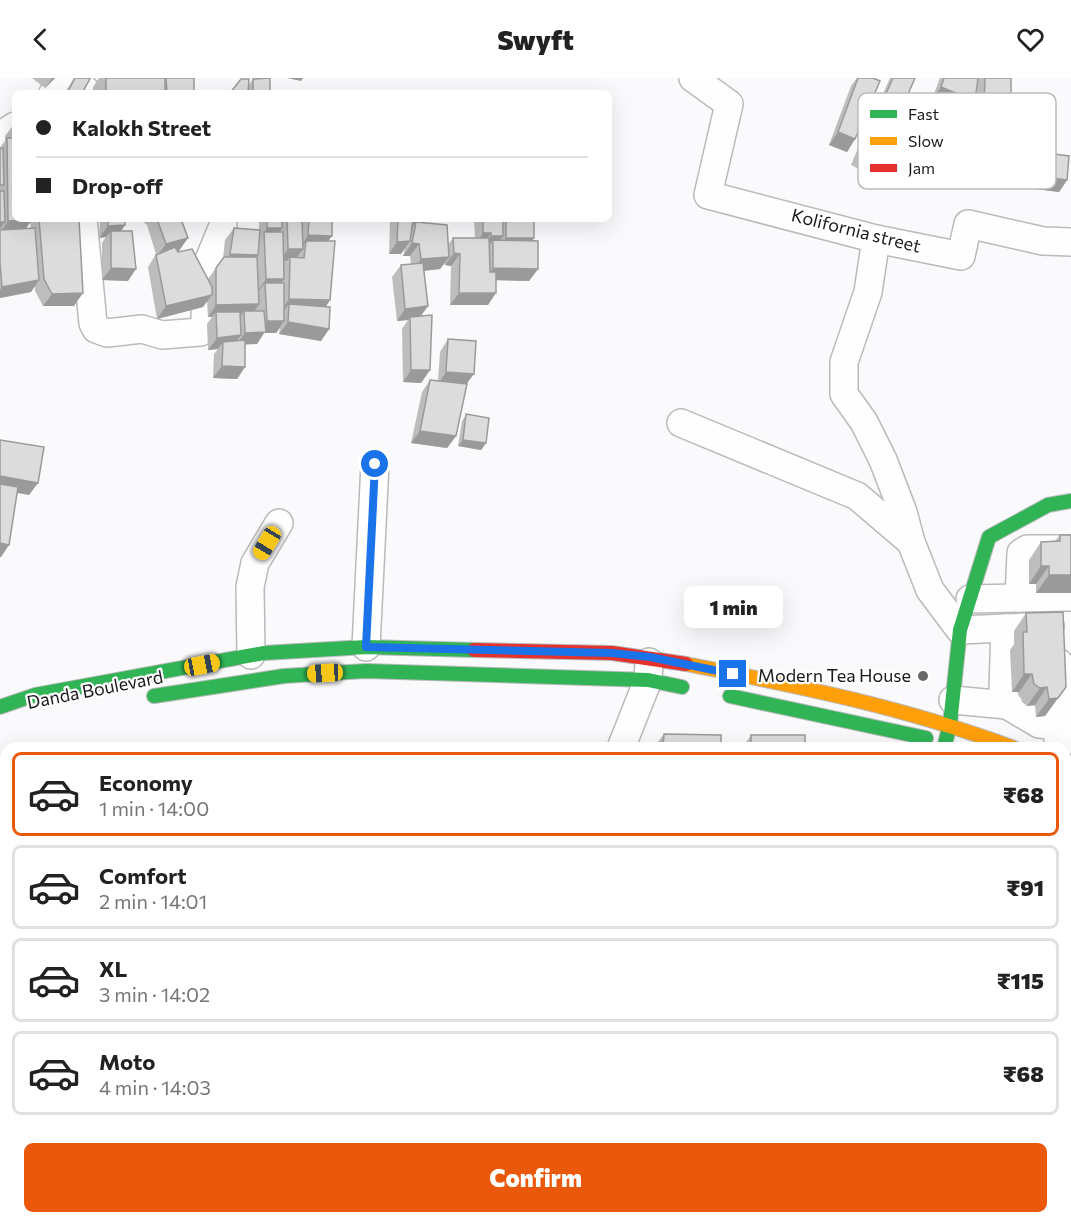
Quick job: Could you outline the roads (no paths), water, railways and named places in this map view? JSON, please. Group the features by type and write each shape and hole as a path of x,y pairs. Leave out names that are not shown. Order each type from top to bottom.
{"main road":[{"path":"946,742 960,630 989,537 1048,505 1071,501"},
{"path":"462,650 462,674"},
{"path":"0,707 251,655 366,659 462,650 612,653 649,669 775,682 873,702 951,712 1004,742"},
{"name":"Danda Boulevard","path":"144,698 284,676 366,659 462,674 649,669 693,689"},
{"path":"185,669 190,691"},
{"path":"771,705 775,682"},
{"path":"715,693 932,742"}],"street":[{"path":"74,78 85,90"},
{"name":"Kolifornia street","path":"693,78 729,104 708,195 876,239 961,256 968,224 1043,241 1071,242"},
{"path":"83,222 93,323 96,329 107,333 142,329 162,335 200,332 205,324 206,267 218,243 223,226"},
{"path":"876,239 868,292 844,362 844,394 864,422 882,460 930,590 960,630 1005,628 1054,632 1058,737"},
{"path":"681,423 856,496 911,542"},
{"path":"366,659 375,464"},
{"path":"251,655 252,579 255,563 279,522"},
{"path":"1019,598 1021,553 1027,549 1071,549"},
{"path":"970,599 1071,597"},
{"path":"1005,628 1002,689 1007,705"},
{"path":"623,742 649,669"},
{"path":"951,712 1007,705 1058,737"}],"place":[{"name":"Modern Tea House","path":"923,676"}]}
